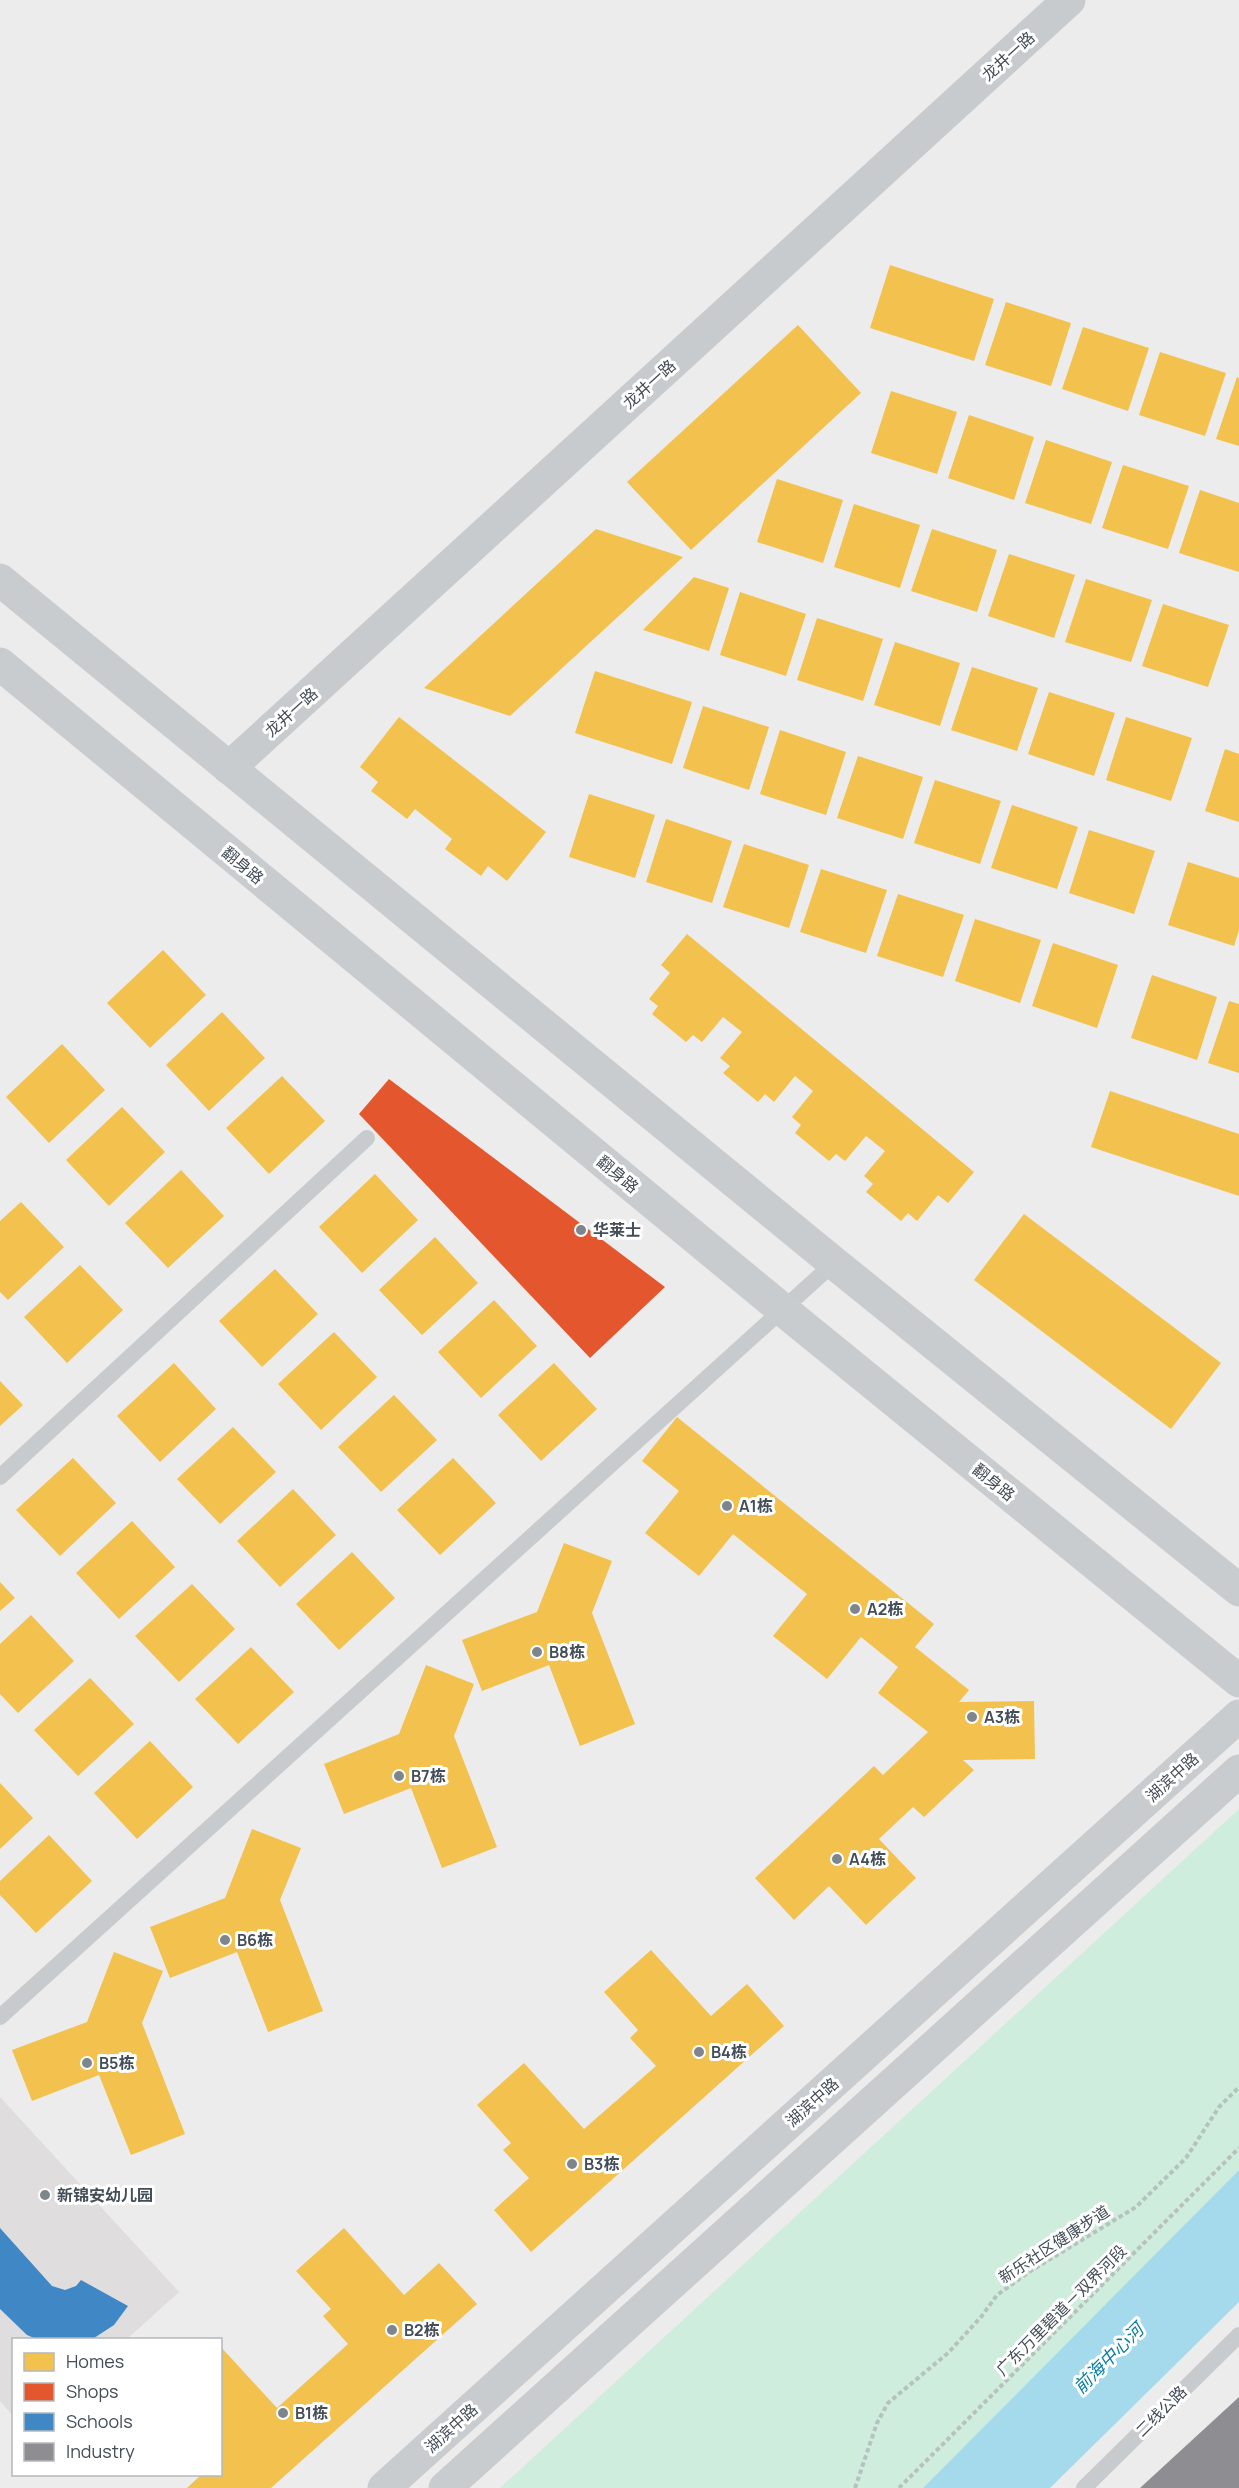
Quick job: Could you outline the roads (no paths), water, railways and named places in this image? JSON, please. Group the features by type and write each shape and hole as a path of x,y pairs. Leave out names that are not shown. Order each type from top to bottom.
{"main road":[{"path":"0,580 834,1263 1239,1590"},
{"name":"翻身路","path":"0,664 783,1310 1239,1681"},
{"name":"湖滨中路","path":"384,2488 1239,1716"},
{"path":"445,2488 1239,1771"}],"street":[{"name":"龙井一路","path":"229,768 1070,0"}],"lane":[{"path":"0,1478 367,1138"},
{"path":"0,2017 834,1263"},
{"name":"二线公路","path":"1084,2488 1239,2335"}],"water":[{"name":"前海中心河","path":"1239,2170 1239,2302 1050,2488 923,2488"}],"place":[{"name":"华莱士","path":"581,1230"},
{"name":"A1栋","path":"727,1506"},
{"name":"A2栋","path":"855,1609"},
{"name":"B8栋","path":"537,1652"},
{"name":"A3栋","path":"972,1717"},
{"name":"B7栋","path":"399,1776"},
{"name":"A4栋","path":"837,1859"},
{"name":"B6栋","path":"225,1940"},
{"name":"B4栋","path":"699,2052"},
{"name":"B5栋","path":"87,2063"},
{"name":"B3栋","path":"572,2164"},
{"name":"新锦安幼儿园","path":"45,2195"},
{"name":"B2栋","path":"392,2330"},
{"name":"B1栋","path":"283,2413"}]}
